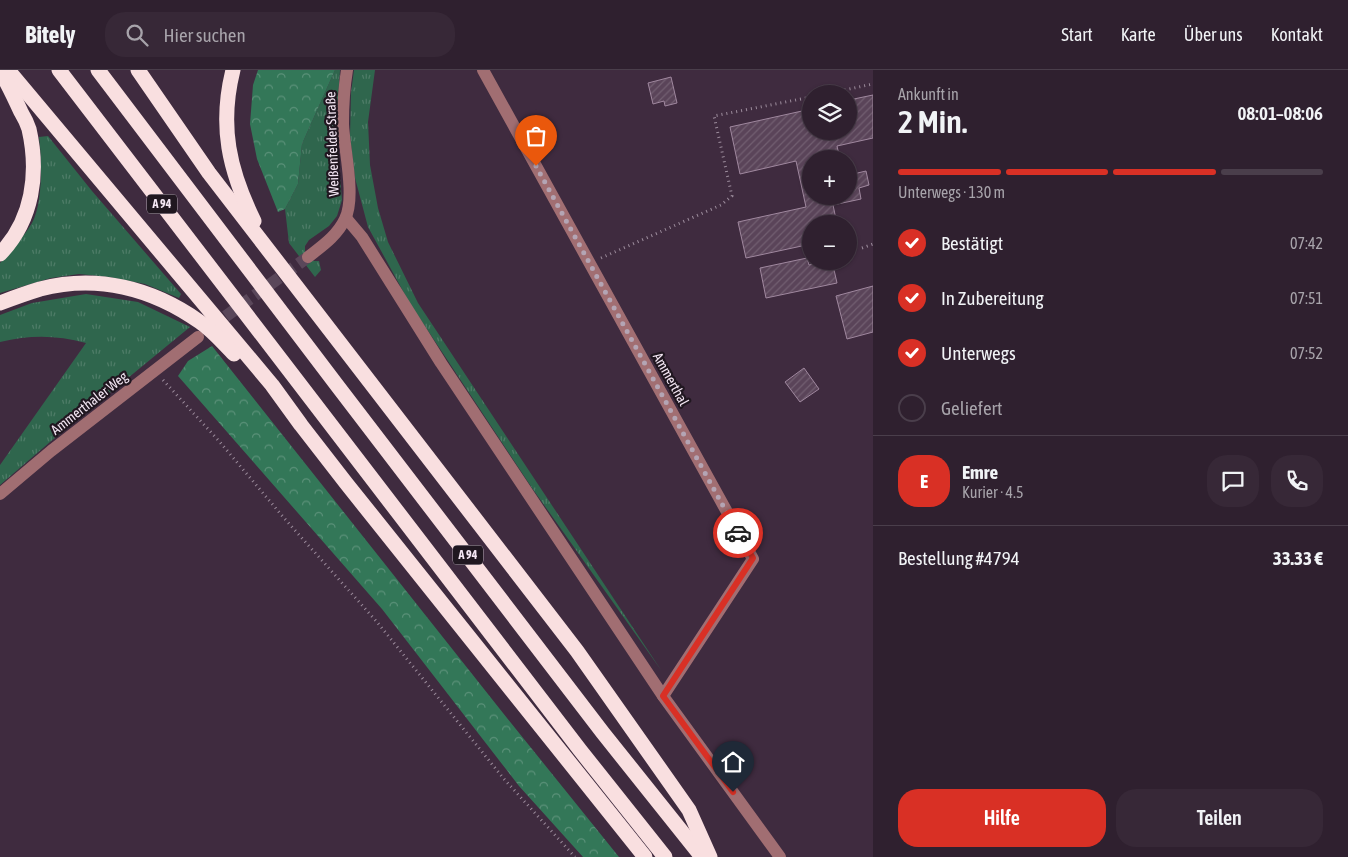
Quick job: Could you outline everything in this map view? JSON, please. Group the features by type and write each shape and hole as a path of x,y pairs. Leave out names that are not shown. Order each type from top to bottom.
{"highway":[{"path":"8,70 272,385 301,425 645,857"},
{"name":"A 94","path":"59,70 580,750 665,857"},
{"name":"A 94","path":"98,70 603,733 702,857"},
{"path":"138,70 209,173 577,651 689,810 710,857"},
{"path":"234,70 228,98 227,130 232,163 245,201 271,253"},
{"path":"0,71 29,128 34,166 30,202 25,215 16,234 0,254"},
{"path":"0,303 40,289 88,282 114,285 150,294 166,301 201,322 238,358 275,405 301,425"}],"street":[{"name":"Weißenfelder Straße","path":"346,218 349,180 343,124 344,90 347,70"},
{"name":"Ammerthal","path":"483,70 753,558 663,696"},
{"path":"308,257 335,235 346,218 362,237 441,363 663,696 780,857"},
{"name":"Ammerthaler Weg","path":"0,494 51,451 198,337"}],"path":[{"path":"857,87 873,84"},
{"path":"590,263 721,205 732,196 714,116 802,98"},
{"path":"862,248 873,244"},
{"path":"154,370 219,441 284,518 377,622 504,778 575,857"}],"green space":[{"path":"258,70 335,70 302,144 298,184 285,209 278,212 257,159 250,124 253,85"},
{"path":"335,70 340,70 337,112 338,157 342,200 337,216 329,226 309,240 305,246 305,253 314,261 319,261 321,270 315,277 289,243 285,209 298,184 302,144"},
{"path":"354,70 375,70 368,122 370,165 378,208 388,242 418,303 661,670 532,488 409,302 368,227 355,178 350,136 351,93"},
{"path":"48,136 92,191 181,294 179,298 145,284 109,277 79,274 51,278 0,293 0,263 25,234 36,215 41,181 39,137"},
{"path":"86,294 138,302 190,327 0,485 0,465 86,343 64,338 43,337 0,342 0,315 32,303"},
{"path":"212,346 619,857 583,857 519,786 382,609 178,376 188,361"}],"building":[{"path":"671,77 677,103 665,106 664,101 653,104 648,83"},
{"path":"873,95 873,138 837,146 838,150 802,150 802,189 796,161 740,174 730,127 802,111 802,140 857,140 857,98"},
{"path":"866,171 869,185 859,188 861,199 857,200 857,173"},
{"path":"806,205 833,205 835,215 802,215 802,246 746,258 738,222 806,207"},
{"path":"802,259 802,270 834,270 837,283 766,298 760,268"},
{"path":"873,286 873,332 847,339 836,296"},
{"path":"804,368 819,389 800,402 785,382"}],"tunnel":[{"path":"211,327 308,257"}],"way so far":[{"path":"536,166 738,533"}],"route":[{"path":"733,792 663,696 753,558 738,533"}]}
